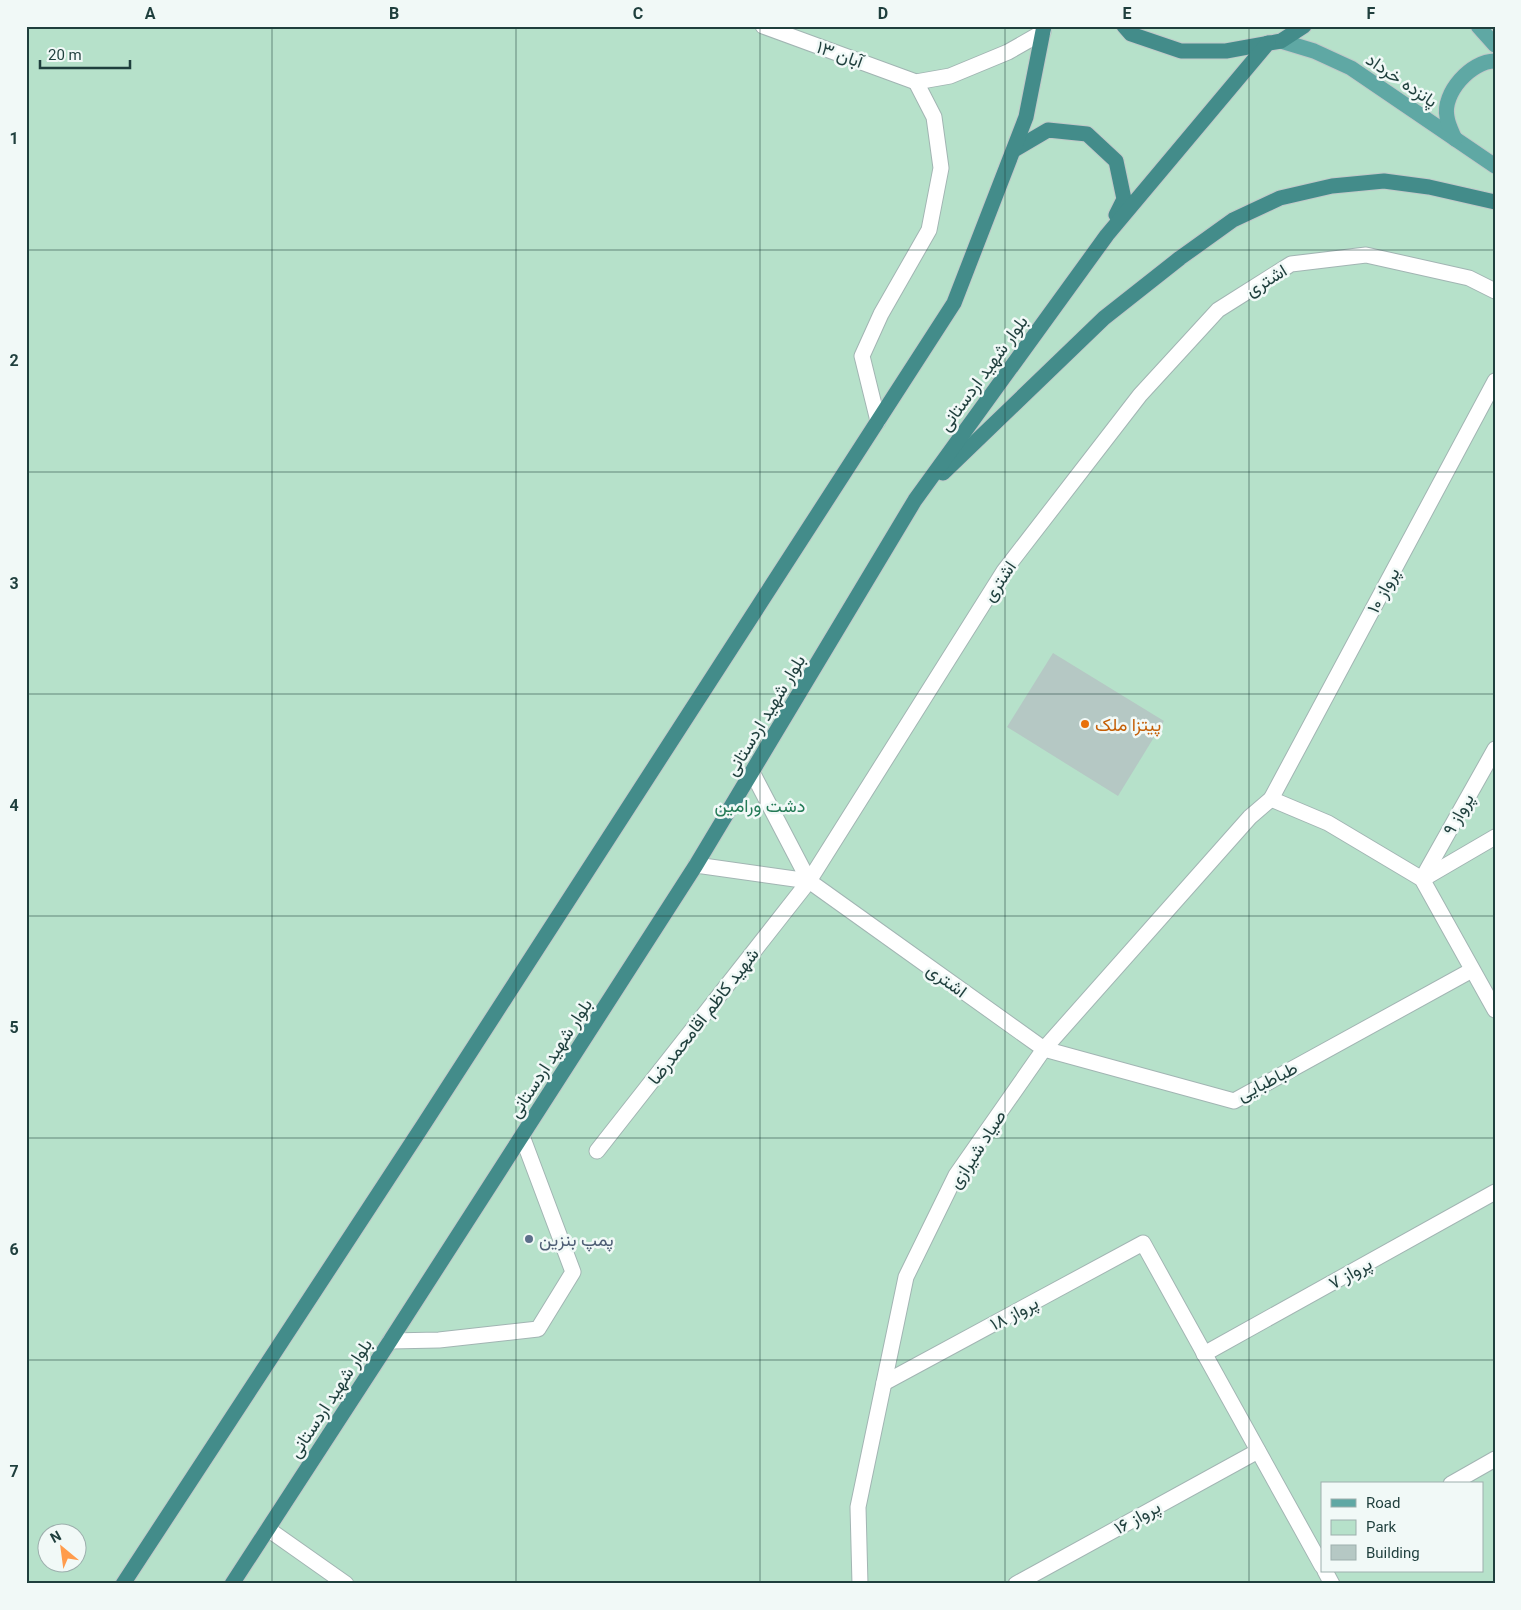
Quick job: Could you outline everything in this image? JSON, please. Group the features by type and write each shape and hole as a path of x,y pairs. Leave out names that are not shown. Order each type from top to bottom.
{"highway":[{"path":"1124,26 1131,34 1181,51 1226,51 1274,42 1304,26"},
{"path":"123,1584 424,1124 954,303 1026,117 1043,29"},
{"name":"بلوار شهید اردستانی","path":"232,1584 696,865 915,500 1107,235 1274,42"},
{"path":"1014,150 1048,130 1087,134 1116,161 1124,199 1107,235"},
{"path":"915,500 1104,318 1180,258 1233,220 1280,198 1332,186 1384,181 1495,202"}],"main road":[{"path":"1478,26 1495,45"},
{"name":"پانزده خرداد","path":"1274,42 1314,51 1351,68 1495,166"},
{"path":"1455,139 1446,116 1449,98 1457,82 1471,70 1488,61 1495,61"}],"street":[{"name":"۱۳ آبان","path":"763,26 916,82"},
{"path":"878,420 862,356 881,314 929,230 941,168 934,117 916,82 950,76 1008,52 1043,29"},
{"name":"اشتری","path":"1044,1049 809,881 1004,572 1140,395 1218,310 1291,264 1366,255 1468,278 1495,291"},
{"name":"پرواز ۱۰","path":"1271,799 1495,381"},
{"name":"پرواز ۹","path":"1422,879 1495,749"},
{"path":"752,772 809,881"},
{"path":"1271,799 1328,823 1422,879 1495,1010"},
{"name":"صیاد شیرازی","path":"860,1584 858,1507 906,1277 956,1175 1044,1049 1250,817 1271,799"},
{"path":"1422,879 1495,837"},
{"path":"696,865 809,881"},
{"name":"شهید کاظم اقامحمدرضا","path":"597,1151 809,881"},
{"name":"طباطبایی","path":"1044,1049 1234,1101 1472,970"},
{"path":"390,1341 439,1340 538,1329 573,1272 522,1136"},
{"name":"پرواز ۷","path":"1204,1354 1495,1192"},
{"name":"پرواز ۱۸","path":"884,1383 1143,1243 1204,1354"},
{"path":"1204,1354 1321,1560"},
{"name":"پرواز ۱۶","path":"1016,1584 1258,1451"},
{"path":"1455,1482 1495,1459"},
{"path":"268,1529 346,1584"},
{"path":"1326,1572 1332,1584"}],"green space":[{"name":"دشت ورامین","path":"26,26 1495,26 1495,1584 26,1584"}],"building":[{"name":"پیتزا ملک","path":"1053,653 1164,721 1118,796 1007,727"}],"place":[{"name":"پیتزا ملک","path":"1085,724"},
{"name":"پمپ بنزین","path":"529,1239"}]}
